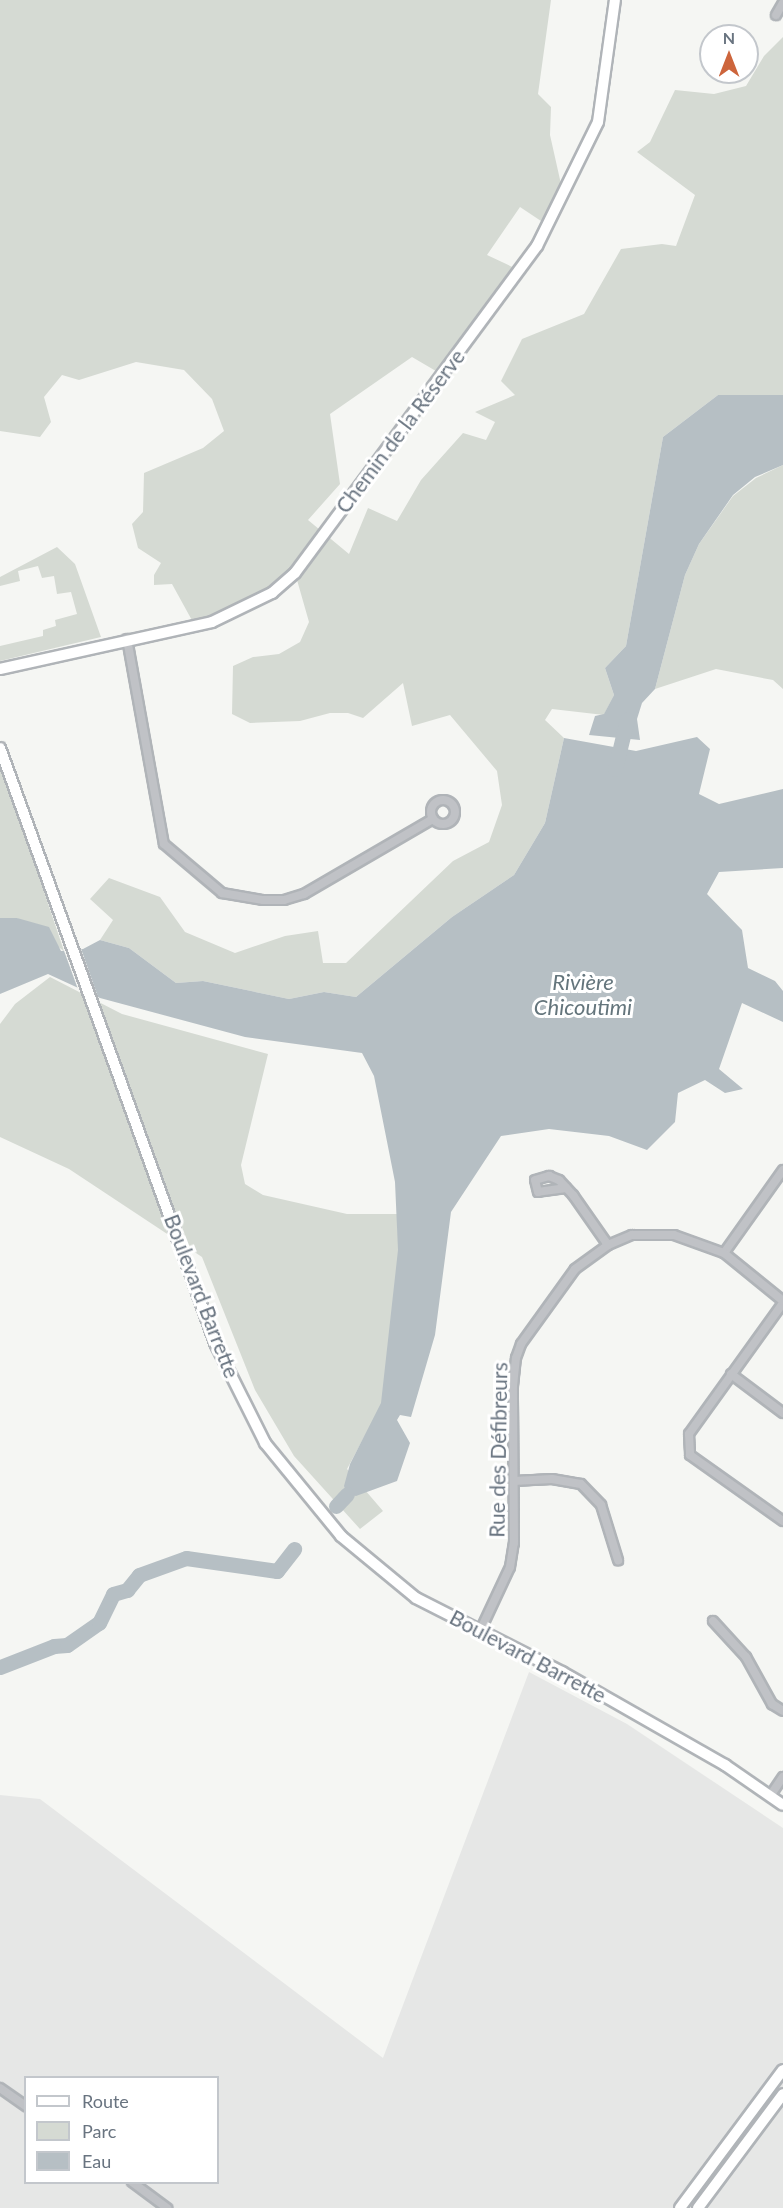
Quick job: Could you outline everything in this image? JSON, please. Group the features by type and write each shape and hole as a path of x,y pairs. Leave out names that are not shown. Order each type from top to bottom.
{"street":[{"name":"Chemin de la Réserve","path":"0,669 127,639 212,622 272,593 295,573 537,246 598,123 615,0"},
{"path":"776,15 783,3"},
{"path":"127,639 164,844 222,892 263,900 284,900 304,894 433,819"},
{"name":"Boulevard Barrette","path":"0,748 54,889 216,1345 266,1443 342,1536 416,1598 481,1629 725,1765 783,1805"},
{"path":"724,1253 783,1170"},
{"path":"774,1185 783,1191"},
{"path":"566,1188 608,1245"},
{"name":"Rue des Défibreurs","path":"481,1629 510,1567 516,1511 513,1386 521,1344 575,1269 608,1245 632,1236 658,1233 724,1253 783,1302"},
{"path":"783,1302 689,1434 690,1455 783,1521"},
{"path":"731,1374 783,1413"},
{"path":"514,1481 552,1479 581,1484 601,1505 618,1560"},
{"path":"713,1621 746,1657 772,1704 783,1711"},
{"path":"770,1796 783,1777"},
{"path":"680,2208 783,2070"},
{"path":"0,2088 24,2105"},
{"path":"698,2208 783,2094"},
{"path":"135,2184 167,2208"}],"shaded area":[{"path":"529,1672 627,1724 783,1828 783,2208 0,2208 0,1795 40,1799 383,2058"}],"green space":[{"path":"0,0 551,0 538,94 551,107 550,135 563,193 547,225 520,207 487,255 521,271 441,374 412,357 330,414 340,484 308,520 349,554 368,508 397,521 421,480 463,433 486,440 495,422 475,412 515,395 501,381 522,339 584,314 621,249 662,244 676,246 695,195 637,152 650,142 675,90 714,94 747,84 759,84 759,64 783,37 783,395 718,395 663,437 626,646 605,668 614,695 604,715 552,709 545,720 564,738 545,823 514,875 452,917 356,997 324,992 289,999 203,981 176,983 129,948 100,940 113,920 90,899 109,878 160,897 185,932 235,953 285,936 318,931 323,963 346,963 453,861 489,842 502,805 497,771 450,715 412,726 403,683 363,718 348,713 330,713 300,721 250,723 232,714 233,666 253,657 279,654 300,642 309,622 295,573 272,593 194,624 172,584 154,585 154,575 161,563 138,548 132,524 143,512 144,473 203,448 224,431 212,399 184,370 136,362 79,380 62,375 44,397 51,422 40,437 0,431"},
{"path":"783,465 783,689 773,680 716,669 655,689 685,575 699,544 733,496 756,478"},
{"path":"57,547 75,564 101,637 0,661 0,646 43,636 43,630 56,626 55,620 77,614 71,592 57,594 54,576 42,578 38,566 18,571 20,581 0,586 0,577"},
{"path":"0,762 64,951 17,918 0,918"},
{"path":"50,977 122,1014 268,1054 241,1165 245,1184 263,1195 347,1214 397,1214 399,1256 382,1404 347,1469 383,1511 360,1529 294,1456 255,1390 202,1257 69,1169 0,1137 0,1024 15,1004"}],"water":[{"path":"718,395 783,395 783,465 755,477 733,495 699,544 685,575 655,689 642,703 637,719 640,740 589,735 595,716 604,714 614,695 605,668 626,646 663,437"},
{"name":"Rivière Chicoutimi","path":"697,737 710,749 699,794 719,804 783,789 783,868 719,872 707,894 742,930 748,968 775,981 783,991 783,1022 742,1003 719,1069 743,1089 725,1093 705,1080 678,1093 675,1122 647,1150 609,1136 549,1129 501,1136 451,1212 435,1335 411,1417 400,1415 397,1420 410,1443 397,1481 356,1496 347,1494 344,1486 350,1464 381,1403 398,1250 395,1182 374,1076 362,1053 245,1037 100,998 48,974 0,994 0,918 17,918 49,927 61,951 83,949 100,940 129,948 176,983 203,981 289,999 324,992 356,997 452,917 514,875 545,823 564,738 636,751"}],"pier":[{"path":"80,946 99,1000 79,992 63,948"}],"waterway":[{"name":"Rivière Chicoutimi","path":"615,769 627,719"},
{"path":"336,1506 347,1494"},
{"path":"0,1667 54,1646 67,1645 99,1623 113,1594 127,1590 139,1575 186,1558 277,1571 294,1549"}]}
